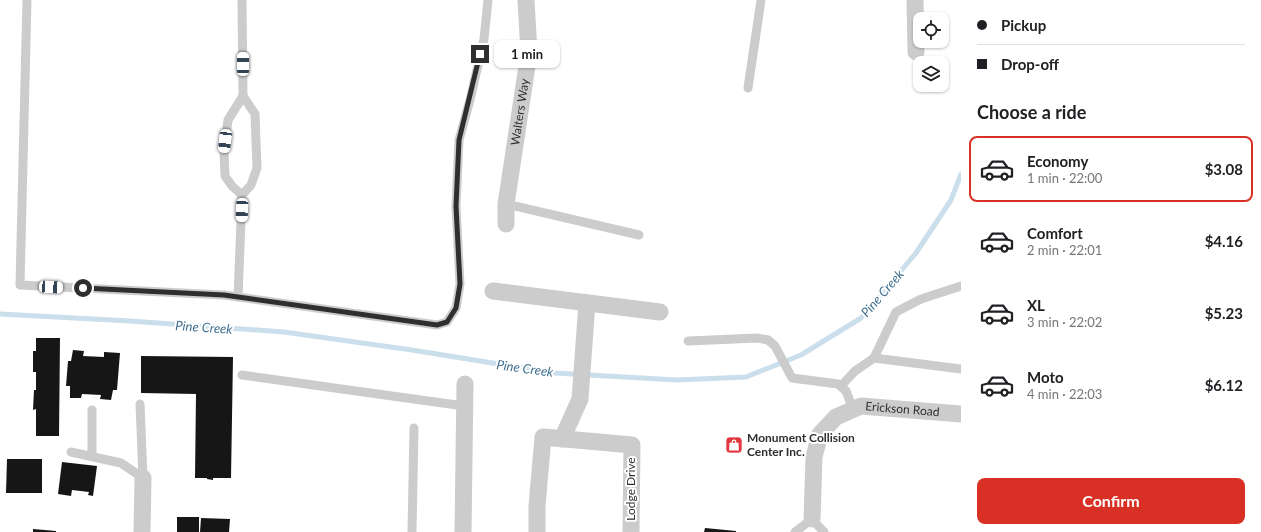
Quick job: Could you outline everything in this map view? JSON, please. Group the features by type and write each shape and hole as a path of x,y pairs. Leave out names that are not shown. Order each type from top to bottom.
{"street":[{"name":"Walters Way","path":"506,224 506,204 529,53 526,0"},
{"path":"915,0 916,52"},
{"path":"493,291 660,312"},
{"path":"562,439 580,399 587,303"},
{"path":"463,532 465,384"},
{"name":"Erickson Road","path":"812,519 814,457 820,434 836,416 860,406 961,414"},
{"name":"Lodge Drive","path":"537,532 537,506 543,437 632,445 631,532"},
{"path":"142,532 143,478"}],"lane":[{"path":"27,0 20,285 224,295 437,325 447,322 456,308 460,284 456,206 459,140 484,39 488,0"},
{"path":"242,0 243,96 228,120 224,152 225,176 232,186 242,195"},
{"path":"748,88 761,0"},
{"path":"238,297 242,195 252,185 257,168 255,114 243,96"},
{"path":"506,204 639,236"},
{"path":"841,386 855,371 874,358 896,312 921,300 961,286"},
{"path":"688,341 757,338 768,340 775,346 792,378 838,384 846,391 853,409"},
{"path":"874,358 961,369"},
{"path":"242,375 464,406"},
{"path":"140,404 143,478"},
{"path":"92,410 92,456"},
{"path":"412,532 414,428"},
{"path":"72,452 121,463 143,478"},
{"path":"795,532 812,519 824,532"}],"building":[{"path":"36,338 60,338 59,436 36,436 36,409 33,410 34,390 36,390 36,372 33,372 33,351 36,351"},
{"path":"73,350 84,351 83,356 104,357 104,352 120,353 117,390 113,390 111,400 100,399 101,395 82,394 81,398 70,398 70,386 66,386 68,361 71,361"},
{"path":"141,356 233,357 231,478 213,478 213,480 207,478 195,478 196,394 141,393"},
{"path":"7,459 42,459 42,493 6,493"},
{"path":"62,462 97,466 93,496 88,495 89,492 72,490 71,496 58,494"},
{"path":"177,517 199,517 199,532 177,532"},
{"path":"201,518 230,519 229,532 200,532"},
{"path":"705,528 736,531 736,532 704,532"},
{"path":"33,529 56,531 56,532 33,532"}],"waterway":[{"name":"Pine Creek","path":"0,314 130,321 284,332 412,350 554,373 677,380 746,377 801,355 861,318 916,253 951,200 961,174"}],"place":[{"name":"Monument Collision Center Inc.","path":"734,445"}],"route":[{"path":"83,288 224,295 437,325 447,322 456,308 460,284 456,206 459,140 480,54"}]}
